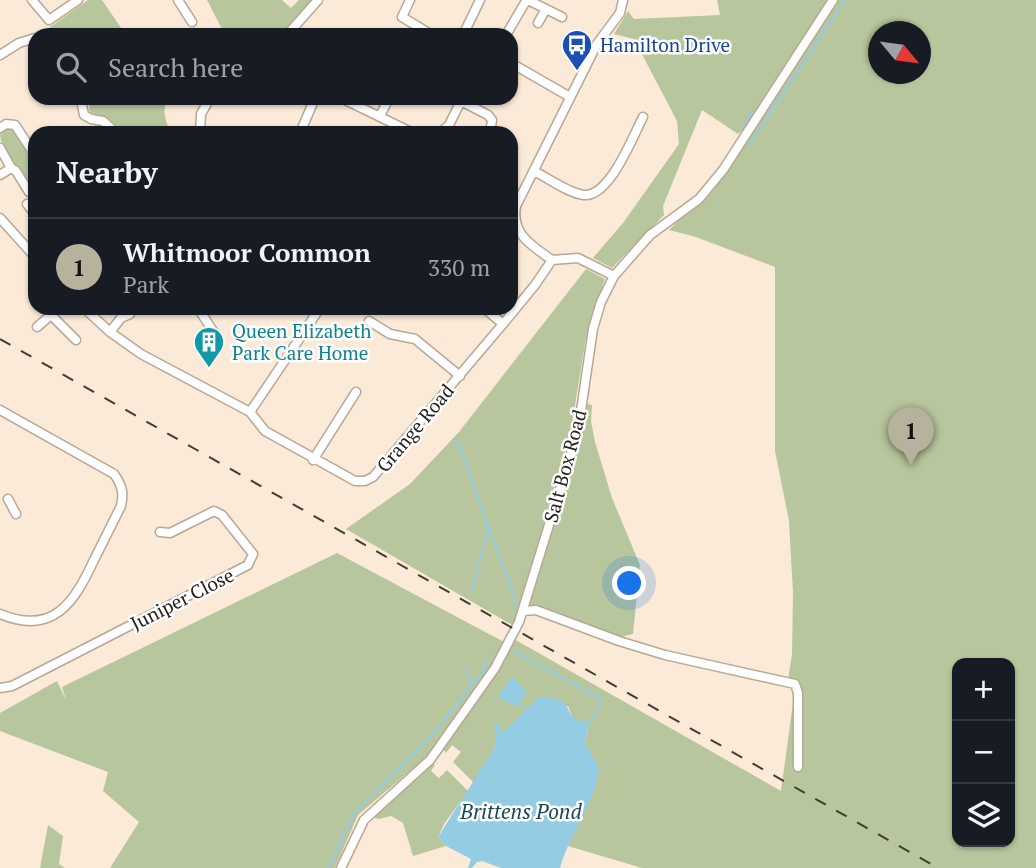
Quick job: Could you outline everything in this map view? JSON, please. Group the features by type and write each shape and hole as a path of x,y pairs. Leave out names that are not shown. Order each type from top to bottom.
{"street":[{"path":"32,0 48,20 74,1"},
{"path":"293,28 318,0"},
{"path":"410,0 402,17 420,28"},
{"path":"466,28 480,0"},
{"path":"518,202 597,44 620,13 623,0"},
{"name":"Salt Box Road","path":"341,868 364,820 436,751 498,661 524,611 578,431 593,329 601,302 614,276 650,235 708,189 833,0"},
{"path":"181,1 192,22"},
{"path":"510,28 526,1 562,17"},
{"path":"538,23 546,9"},
{"path":"1,52 28,40"},
{"path":"518,67 570,97"},
{"path":"82,105 84,115 103,121 108,126"},
{"path":"201,126 201,114 206,105"},
{"path":"303,126 312,105"},
{"path":"356,105 399,126"},
{"path":"380,116 386,105"},
{"path":"448,126 456,105"},
{"path":"469,105 488,115 492,126"},
{"path":"534,171 578,193 589,195 615,171 643,117"},
{"path":"0,128 6,124 15,125 28,144"},
{"path":"0,148 28,190"},
{"path":"0,176 11,168"},
{"path":"2,224 28,250"},
{"path":"518,228 528,242 552,260 578,258 614,276"},
{"name":"Grange Road","path":"518,306 552,260"},
{"path":"37,327 50,315"},
{"path":"57,315 76,340"},
{"name":"Grange Road","path":"92,315 141,354 250,412 265,431 355,481 365,481 373,477 510,315"},
{"path":"110,332 120,315"},
{"path":"203,315 218,339"},
{"path":"250,412 315,315"},
{"path":"492,315 503,324"},
{"path":"369,321 390,334 415,339 460,376"},
{"path":"313,460 356,391"},
{"path":"0,411 114,474 123,495 121,506 79,592 68,605 56,615 31,621 16,621 0,614"},
{"path":"0,513 9,503 16,514"},
{"name":"Juniper Close","path":"0,688 12,687 248,565 252,560 253,554 222,515 214,512 170,533 160,532"},
{"path":"524,611 536,610 619,641 666,655 795,684 799,693 798,767"}],"green space":[{"path":"88,0 102,0 121,28 50,28"},
{"path":"207,0 282,0 291,8 299,0 312,0 287,28 221,28"},
{"path":"717,0 830,0 748,125 738,134 702,110 663,206 664,215 612,268 593,258 623,223 679,144 677,121 634,39 614,34 628,11 634,19 720,15"},
{"path":"837,0 1036,0 1036,868 642,868 568,846 598,775 585,744 588,728 584,720 579,723 573,718 568,706 497,739 474,783 453,762 461,752 452,745 446,753 442,748 508,652 514,639 781,791 796,681 788,679 792,655 793,593 789,521 775,451 775,267 696,237 669,230 707,193"},
{"path":"89,105 166,105 168,126 117,126 106,117 89,110"},
{"path":"7,126 14,128 28,150 28,186 18,168 13,166 0,131"},
{"path":"586,269 605,279 586,337 571,430 514,626 346,529 410,484 459,432"},
{"path":"587,404 592,405 591,421 595,442 612,498 640,565 633,634 621,637 545,608 529,605 582,434"},
{"path":"337,553 504,642 486,675 425,758 358,815 335,868 110,868 139,822 103,791 108,772 0,731 0,713 57,681 66,700 62,687"},
{"path":"431,761 435,765 431,771 439,778 447,770 468,791 438,837 446,846 413,856 403,823 391,816 379,819 372,817"},
{"path":"48,825 63,836 59,864 65,868 40,868"}],"water":[{"path":"512,677 527,692 516,706 498,697"},
{"name":"Brittens Pond","path":"538,698 562,701 579,722 584,719 588,728 585,744 599,768 593,794 560,868 501,868 482,861 468,868 471,859 446,846 438,837 495,747 497,731 493,724 495,722 500,726 502,733"}],"waterway":[{"path":"749,145 845,0"},
{"path":"744,124 752,112"},
{"path":"455,440 459,444 486,520 486,537 471,593"},
{"path":"486,520 516,607"},
{"path":"514,651 599,698 596,713 587,725"},
{"path":"328,868 355,812 428,740 482,673 488,660"},
{"path":"466,669 471,684"},
{"path":"519,700 526,710"}],"railway":[{"path":"0,339 938,868"}],"place":[{"name":"Hamilton Drive","path":"577,72"},
{"name":"Queen Elizabeth Park Care Home","path":"209,369"},
{"name":"Whitmoor Common","path":"911,465"}]}
